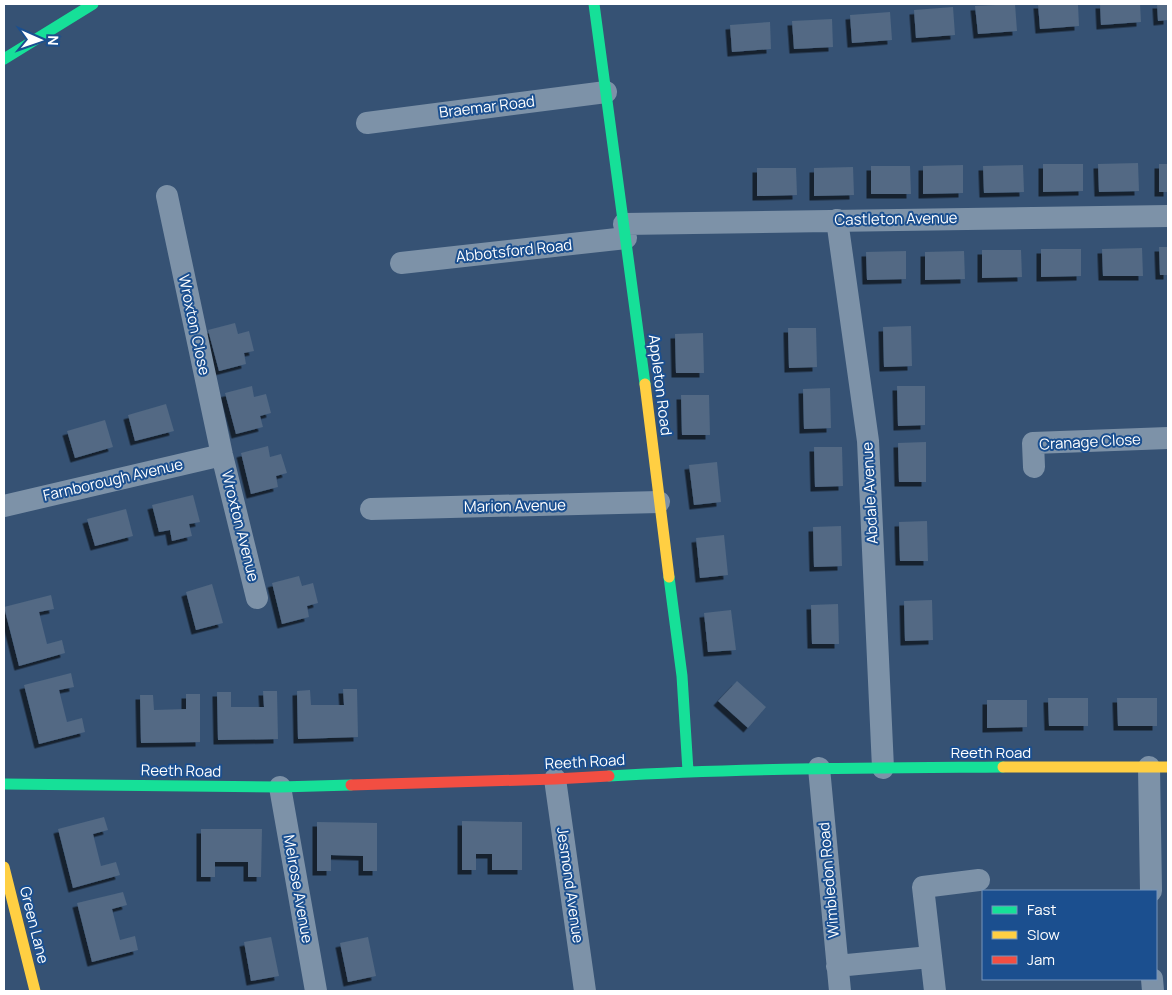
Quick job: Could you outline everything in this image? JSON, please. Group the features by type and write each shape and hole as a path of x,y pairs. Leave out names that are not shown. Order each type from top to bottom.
{"street":[{"path":"4,58 93,4"},
{"name":"Appleton Road","path":"594,4 682,676 688,771"},
{"name":"Braemar Road","path":"368,123 606,92"},
{"name":"Wroxton Close","path":"167,196 222,455"},
{"name":"Castleton Avenue","path":"625,231 837,220 1168,216"},
{"name":"Abdale Avenue","path":"837,220 868,442 883,768"},
{"name":"Abbotsford Road","path":"401,263 625,231"},
{"name":"Cranage Close","path":"1034,467 1033,443 1168,438"},
{"name":"Farnborough Avenue","path":"4,506 222,455"},
{"name":"Wroxton Avenue","path":"222,455 257,598"},
{"name":"Marion Avenue","path":"371,509 659,502"},
{"path":"1151,890 1159,767"},
{"name":"Reeth Road","path":"4,784 280,787 555,779 688,771 819,768 1159,767"},
{"name":"Wimbledon Road","path":"819,768 840,991"},
{"name":"Jesmond Avenue","path":"555,779 586,991"},
{"name":"Melrose Avenue","path":"280,787 316,991"},
{"name":"Green Lane","path":"4,867 35,991"},
{"path":"935,991 923,887 979,880"},
{"path":"837,966 930,957"}],"building":[{"path":"1015,4 1017,31 978,34 975,6"},
{"path":"1038,4 1078,4 1079,26 1040,29"},
{"path":"1100,4 1140,4 1141,22 1101,25"},
{"path":"1157,4 1168,4 1168,20 1158,21"},
{"path":"953,7 955,35 916,38 914,10"},
{"path":"890,12 892,40 852,43 850,15"},
{"path":"832,19 833,47 794,49 792,21"},
{"path":"770,22 771,49 732,52 730,25"},
{"path":"1138,163 1139,191 1099,192 1098,164"},
{"path":"1043,164 1083,164 1083,191 1043,192"},
{"path":"1159,164 1168,164 1168,192 1159,192"},
{"path":"963,165 963,193 923,194 923,166"},
{"path":"1023,165 1024,192 984,193 983,166"},
{"path":"871,166 910,166 911,194 871,194"},
{"path":"853,167 854,195 814,196 814,168"},
{"path":"757,168 796,168 797,195 757,196"},
{"path":"1159,247 1168,247 1168,275 1160,275"},
{"path":"1142,248 1143,276 1103,276 1102,249"},
{"path":"1041,249 1081,249 1081,276 1041,277"},
{"path":"982,250 1021,250 1022,277 982,278"},
{"path":"906,251 906,279 867,280 866,252"},
{"path":"964,251 965,279 925,280 925,252"},
{"path":"235,323 238,334 249,331 254,351 244,353 246,364 219,371 208,330"},
{"path":"911,326 912,366 884,367 883,327"},
{"path":"788,328 816,328 817,367 789,368"},
{"path":"703,333 704,373 676,373 675,334"},
{"path":"252,386 254,397 266,394 271,413 260,416 263,427 236,434 225,393"},
{"path":"897,386 925,386 925,425 898,426"},
{"path":"830,388 831,428 804,429 803,389"},
{"path":"681,395 709,395 710,435 682,435"},
{"path":"166,404 174,431 135,441 128,415"},
{"path":"105,420 113,447 75,458 67,431"},
{"path":"926,442 926,482 899,482 898,443"},
{"path":"268,446 270,457 281,454 287,473 276,476 278,487 251,494 241,453"},
{"path":"814,447 842,447 843,486 815,487"},
{"path":"717,462 721,502 694,505 689,465"},
{"path":"193,495 200,522 189,524 192,536 172,541 170,530 159,532 152,505"},
{"path":"126,509 133,536 95,546 87,519"},
{"path":"927,521 928,561 900,561 899,522"},
{"path":"841,526 842,566 814,567 813,527"},
{"path":"724,535 728,575 700,578 696,538"},
{"path":"299,576 302,586 313,583 318,603 307,606 309,617 282,624 272,583"},
{"path":"212,584 223,623 196,630 186,592"},
{"path":"51,595 54,609 39,612 47,644 62,640 65,653 19,666 4,607"},
{"path":"932,600 933,640 905,641 904,601"},
{"path":"838,604 839,644 812,644 811,605"},
{"path":"731,610 736,650 708,652 704,613"},
{"path":"71,673 74,687 59,690 67,722 82,718 85,732 39,744 24,685"},
{"path":"737,681 766,707 748,728 718,701"},
{"path":"343,689 357,689 358,737 298,739 297,691 310,690 311,705 344,705"},
{"path":"263,691 277,691 278,739 218,740 217,692 231,692 231,707 264,707"},
{"path":"186,694 200,694 200,742 141,743 140,695 153,695 154,710 186,709"},
{"path":"1048,698 1088,698 1088,726 1049,726"},
{"path":"1117,698 1157,698 1157,726 1118,726"},
{"path":"987,700 1027,700 1027,727 987,728"},
{"path":"104,817 108,830 93,834 101,866 116,862 120,875 73,888 58,829"},
{"path":"462,821 522,822 522,870 492,870 492,854 476,854 476,870 462,870"},
{"path":"317,822 377,823 377,871 363,871 363,856 331,855 331,871 317,871"},
{"path":"201,829 262,829 261,877 248,877 248,862 215,862 215,877 201,877"},
{"path":"123,892 127,905 112,909 120,940 135,936 138,950 92,962 77,903"},
{"path":"271,937 279,976 251,981 244,942"},
{"path":"368,937 376,976 348,982 340,943"}],"traffic: fast":[{"path":"4,59 93,4"},
{"path":"594,4 645,384"},
{"path":"669,577 682,676 688,771"},
{"path":"609,776 757,770 1003,767"},
{"path":"4,784 280,787 351,785"}],"traffic: slow":[{"path":"645,384 669,577"},
{"path":"1003,767 1168,767"},
{"path":"4,867 35,991"}],"traffic: jam":[{"path":"351,785 609,776"}]}
